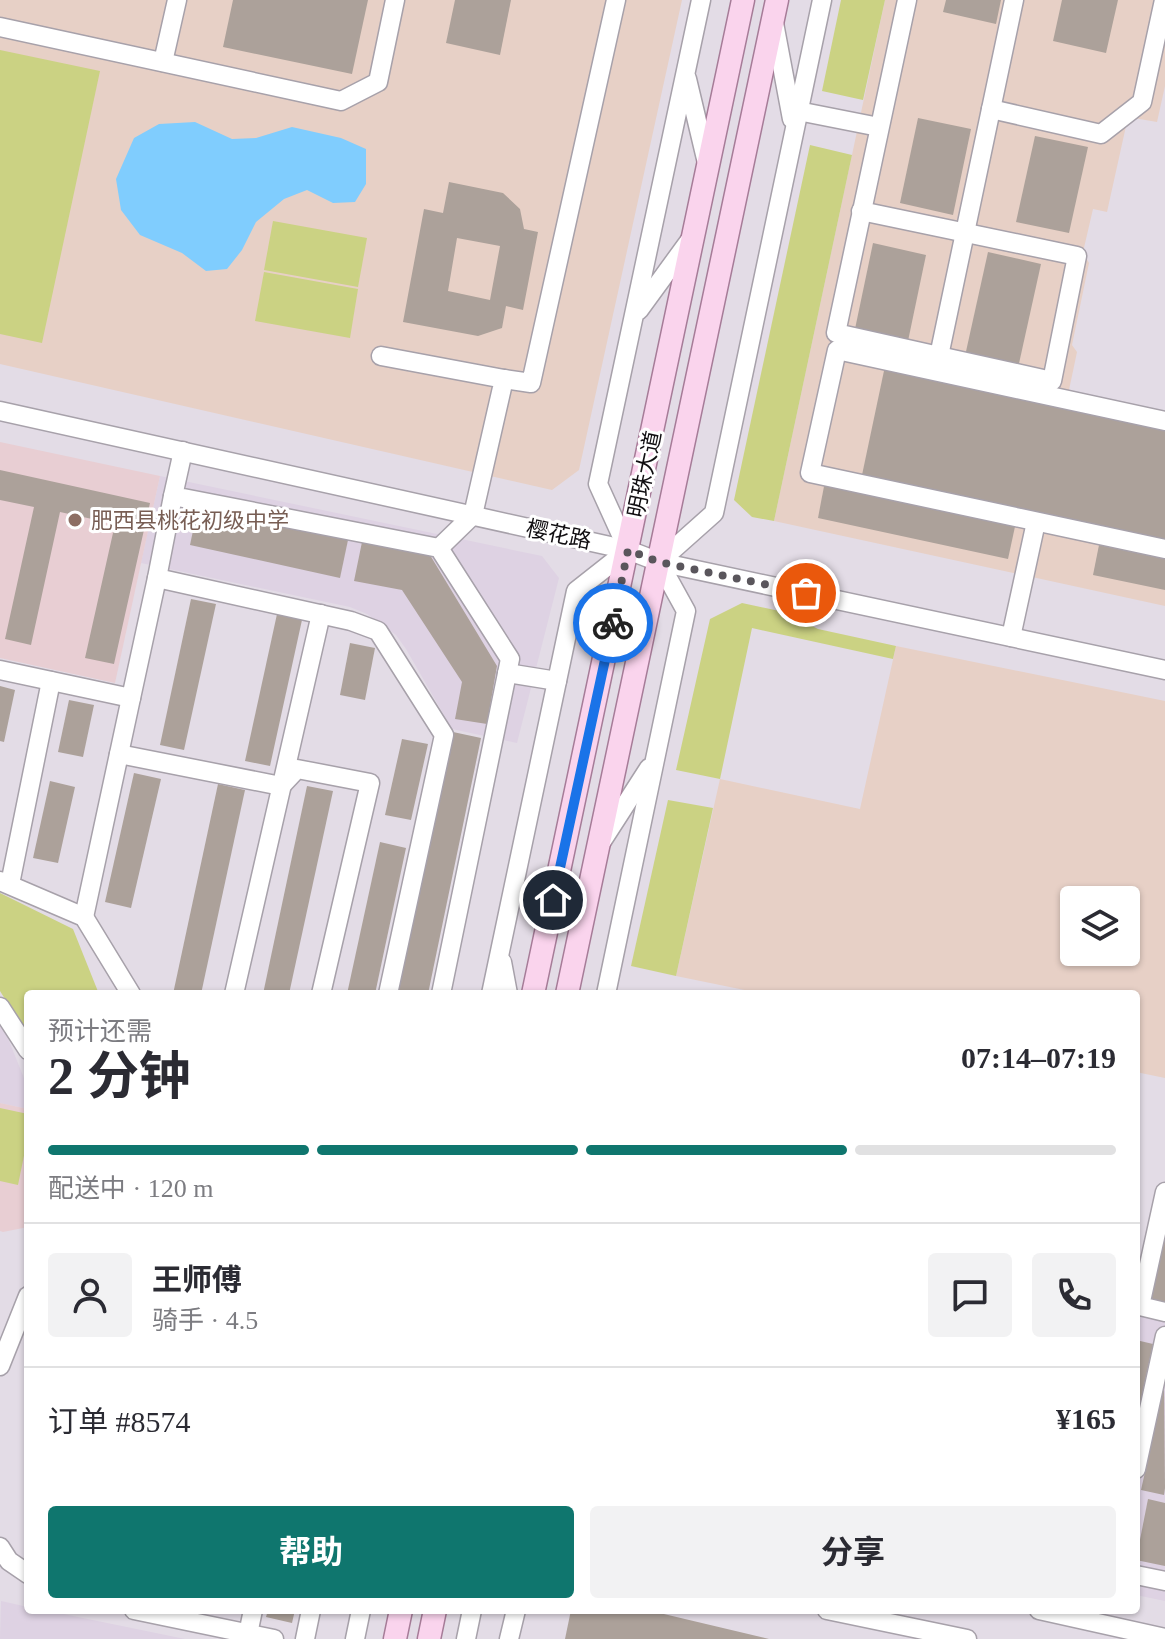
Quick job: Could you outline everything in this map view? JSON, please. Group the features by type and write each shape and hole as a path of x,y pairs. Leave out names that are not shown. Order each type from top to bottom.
{"main road":[{"name":"明珠大道","path":"534,990 743,0"},
{"name":"明珠大道","path":"568,990 775,10"},
{"path":"669,358 677,375 687,378 700,366"},
{"path":"593,713 607,698 621,700 625,722"},
{"path":"395,1639 400,1614"},
{"path":"429,1639 434,1614"}],"street":[{"path":"163,62 177,0"},
{"path":"0,27 341,101 378,82 395,0"},
{"path":"381,356 531,383 616,0"},
{"path":"492,990 576,591 628,550 598,484 701,0"},
{"path":"607,990 686,611 659,562 714,513 822,0"},
{"path":"861,211 1077,256 1052,381 836,333 861,211 907,0"},
{"path":"939,356 1014,0"},
{"path":"991,109 1101,134 1142,102 1164,0"},
{"path":"775,10 795,130"},
{"path":"686,72 708,168"},
{"path":"798,111 879,127"},
{"path":"634,316 694,235"},
{"path":"1165,421 837,350 810,473 1165,549"},
{"path":"439,548 473,515 504,379"},
{"name":"樱花路","path":"0,411 628,550 659,562 1165,670"},
{"path":"84,917 183,451"},
{"path":"173,496 439,548 510,659 442,990"},
{"path":"1011,637 1036,522"},
{"path":"157,578 351,621 378,631 444,735 389,990"},
{"path":"235,990 321,614"},
{"path":"0,670 131,698"},
{"path":"507,673 557,681"},
{"path":"51,681 5,883 84,917 129,990"},
{"path":"119,754 281,786"},
{"path":"599,847 655,760"},
{"path":"281,786 297,769 370,783 322,990"},
{"path":"500,951 507,990"},
{"path":"576,954 580,990"},
{"path":"0,1007 24,1043"},
{"path":"0,1035 24,1045"},
{"path":"1165,1192 1162,1221 1140,1306 1165,1312"},
{"path":"0,1366 24,1306"},
{"path":"1140,1451 1165,1336"},
{"path":"0,1547 9,1561 24,1571"},
{"path":"1140,1576 1165,1581"},
{"path":"248,1634 252,1614"},
{"path":"305,1639 310,1614"},
{"path":"355,1639 360,1614"},
{"path":"466,1639 471,1614"},
{"path":"509,1639 515,1614"},
{"path":"844,1614 967,1639"},
{"path":"1057,1614 1165,1638"},
{"path":"189,1616 274,1639"}],"shaded area":[{"path":"0,0 682,0 579,470 552,490 0,364"},
{"path":"885,0 1165,0 1165,86 1157,122 1128,117 1107,212 1093,209 1083,252 1089,263 1072,345 1077,352 1069,390 1165,412 1165,606 774,521"},
{"name":"肥西县桃花初级中学","path":"0,442 160,476 115,683 0,658"},
{"path":"160,476 542,556 559,578 517,743 452,729 396,635 367,614 350,607 141,563"},
{"path":"896,646 1165,701 1165,1078 1140,1073 1140,990 744,990 676,976 720,779 860,809"},
{"path":"0,1026 24,1078 24,1108 0,1103"},
{"path":"0,1103 24,1108 24,1228 0,1231"},
{"path":"1140,1313 1165,1318 1165,1601 1140,1596"},
{"path":"1,1601 24,1606 24,1614 63,1614 185,1639 0,1639"}],"green space":[{"path":"841,0 885,0 863,100 822,91"},
{"path":"0,50 100,71 42,343 0,334"},
{"path":"810,145 852,155 774,521 752,517 734,500"},
{"path":"273,221 367,238 358,287 264,270"},
{"path":"264,272 358,289 350,338 255,321"},
{"path":"742,603 784,612 818,629 896,646 893,659 752,628 720,779 676,770 710,619"},
{"path":"668,800 713,808 676,976 631,966"},
{"path":"0,893 73,929 97,990 24,990 24,1030 0,991"},
{"path":"0,1108 24,1113 24,1156 18,1185 0,1181"}],"water":[{"path":"195,122 232,139 256,138 292,127 341,138 366,149 366,184 355,202 333,203 307,190 284,199 256,222 242,250 227,269 206,271 182,253 140,235 121,210 116,179 134,138 159,124"}],"building":[{"path":"233,0 368,0 352,74 223,47"},
{"path":"455,0 511,0 500,55 446,43"},
{"path":"946,0 1001,0 996,24 943,12"},
{"path":"1062,0 1118,0 1106,53 1053,41"},
{"path":"918,118 971,129 953,215 900,203"},
{"path":"1035,136 1088,147 1069,233 1016,222"},
{"path":"449,182 503,193 520,209 524,229 538,232 523,310 506,306 502,328 478,336 403,322 424,209 443,213","holes":["457,238 500,246 490,300 448,291"]},
{"path":"873,243 926,255 908,341 855,329"},
{"path":"988,252 1041,264 1018,368 965,356"},
{"path":"885,366 1165,426 1165,541 862,475"},
{"path":"0,470 150,503 114,664 85,658 115,524 60,512 31,645 5,639 34,507 0,500"},
{"path":"825,481 1016,522 1008,559 818,518"},
{"path":"198,507 348,540 340,578 190,545"},
{"path":"362,542 430,555 497,666 487,724 455,719 462,682 402,590 354,581"},
{"path":"1099,545 1165,559 1165,590 1093,575"},
{"path":"191,599 216,604 184,750 160,745"},
{"path":"277,614 302,620 270,766 245,761"},
{"path":"350,643 375,648 365,700 340,695"},
{"path":"0,686 15,690 4,742 0,741"},
{"path":"69,700 94,705 83,757 58,752"},
{"path":"453,732 481,738 429,990 399,990"},
{"path":"402,739 428,744 411,820 385,815"},
{"path":"134,773 161,779 131,908 105,902"},
{"path":"50,781 75,787 58,863 33,858"},
{"path":"218,784 245,790 202,990 174,990"},
{"path":"307,786 333,791 290,990 264,990"},
{"path":"380,842 406,848 376,990 348,990"},
{"path":"1160,1236 1165,1238 1165,1305 1146,1301"},
{"path":"1140,1341 1153,1344 1140,1404"},
{"path":"1164,1387 1165,1488 1164,1495 1141,1490"},
{"path":"1148,1499 1165,1503 1165,1566 1140,1561 1140,1540"},
{"path":"267,1614 294,1614 292,1623 266,1617"},
{"path":"570,1614 664,1614 769,1639 565,1639"}],"way so far":[{"path":"613,623 628,550 659,562 806,593"}],"place":[{"name":"肥西县桃花初级中学","path":"75,520"}],"route":[{"path":"553,900 613,623"}]}
